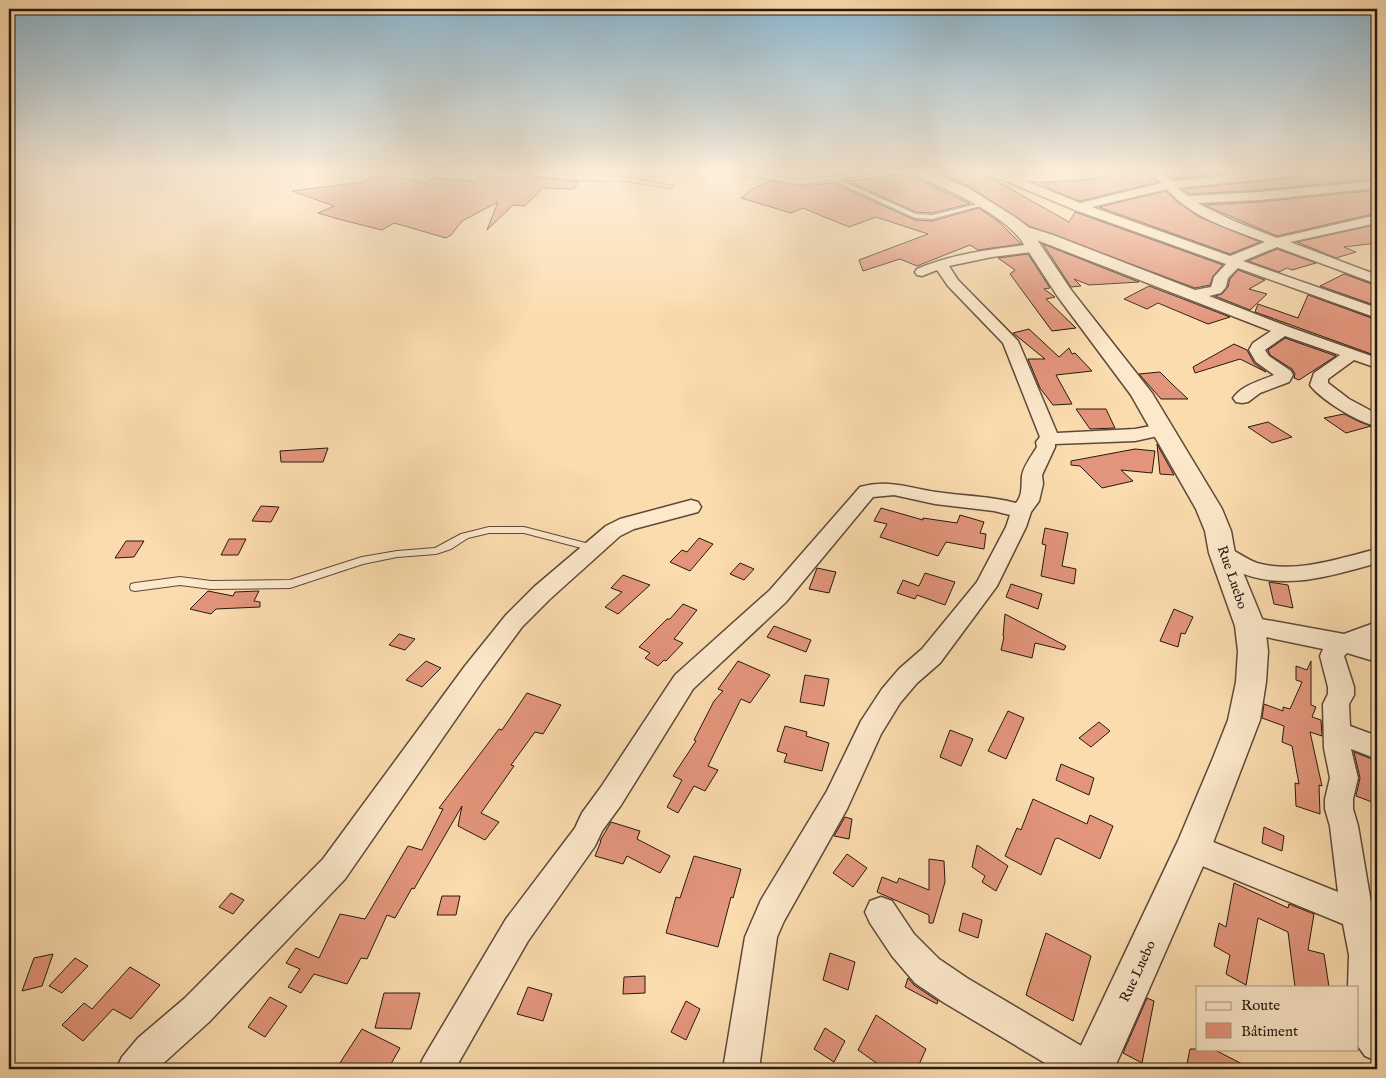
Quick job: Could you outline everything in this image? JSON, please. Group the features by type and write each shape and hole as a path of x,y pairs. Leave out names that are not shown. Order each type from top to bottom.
{"street":[{"name":"Rue Luebo","path":"1007,222 1028,239 1064,293 1140,393 1209,509 1218,531 1222,553 1250,626 1253,651 1251,682 1244,720 1230,758 1193,848 1090,1069"},
{"path":"1120,222 1377,313"},
{"path":"1226,222 1376,279"},
{"path":"1193,295 1216,290 1219,287 1221,277 1231,268 1237,258 1277,242 1366,222"},
{"path":"922,272 940,264 992,253 1028,239 1048,238 1282,330 1377,363"},
{"path":"940,264 953,283 1010,341 1050,439"},
{"path":"1242,398 1254,389 1283,378 1285,375 1262,359 1257,350 1259,346 1282,330"},
{"path":"1352,354 1320,377 1319,385 1343,403 1377,421"},
{"path":"741,1069 761,937 772,911 837,800 870,729 891,696 908,676 930,656 986,586 1016,527 1021,511 1029,501 1033,484 1032,475 1046,446 1045,442 1050,439 1135,435 1161,430"},
{"path":"436,1069 517,930 585,837 592,822 611,796 684,682 778,596 867,491 894,489 935,498 994,504 1021,511"},
{"path":"134,1069 150,1050 197,1010 334,869 474,673 514,621 542,593 613,531 627,524 690,507"},
{"path":"1222,553 1242,565 1257,571 1284,573 1324,570 1377,556"},
{"path":"1250,626 1346,644 1377,653"},
{"path":"1377,631 1335,648 1332,652 1341,687 1341,695 1336,704 1337,748 1344,778 1339,799 1339,809 1344,826 1356,912 1365,955 1365,989 1369,1032 1377,1044"},
{"path":"1336,732 1377,748"},
{"path":"1193,848 1342,909 1356,912"},
{"path":"881,912 903,945 927,971 955,990 1090,1069"}],"lane":[{"path":"135,587 180,581 211,585 290,584 362,561 396,554 442,549 465,536 489,530 524,530 593,548"}],"building":[{"path":"351,222 461,222 451,235 446,238 394,223 382,230"},
{"path":"490,222 495,222 487,230"},
{"path":"838,222 862,222 849,227"},
{"path":"892,222 999,222 1021,244 978,250 970,245 917,266 900,259 863,271 859,260 928,234"},
{"path":"1023,222 1104,222 1223,265 1213,276 1210,285 1195,288"},
{"path":"1142,222 1212,222 1260,242 1230,254"},
{"path":"1245,222 1337,222 1277,236"},
{"path":"1370,226 1377,229 1377,243 1344,247 1356,252 1336,258 1297,242"},
{"path":"1043,244 1139,282 1089,285 1074,279 1081,286 1071,287"},
{"path":"1277,249 1316,263 1292,270 1287,268 1279,272 1248,261"},
{"path":"1028,254 1050,288 1044,289 1055,297 1046,299 1076,328 1052,331 1010,274 1015,270 998,258"},
{"path":"1238,270 1265,280 1249,289 1267,294 1250,310 1215,296 1222,294 1228,287 1230,279"},
{"path":"1344,274 1377,286 1377,306 1320,286"},
{"path":"1149,286 1230,317 1208,324 1158,303 1147,309 1124,299"},
{"path":"1308,295 1377,320 1377,354 1374,355 1255,312 1258,304 1298,318"},
{"path":"1029,329 1059,357 1069,348 1072,354 1075,353 1092,371 1056,375 1072,404 1053,405 1040,388 1028,359 1045,359 1013,333"},
{"path":"1285,338 1336,356 1299,380 1294,378 1295,374 1292,369 1270,355 1268,350"},
{"path":"1234,344 1247,350 1254,363 1266,372 1240,359 1195,373 1193,367"},
{"path":"1160,372 1188,399 1161,399 1139,374"},
{"path":"1076,409 1106,409 1115,428 1090,429"},
{"path":"1344,414 1371,426 1346,433 1324,418"},
{"path":"1268,422 1292,437 1272,443 1248,427"},
{"path":"1157,444 1174,475 1160,474"},
{"path":"328,448 323,462 281,462 280,451"},
{"path":"1135,449 1155,451 1152,473 1121,470 1133,481 1102,488 1080,466 1071,465 1071,461"},
{"path":"261,506 279,507 271,522 252,521"},
{"path":"881,508 923,520 923,518 957,523 960,515 984,522 980,533 986,534 984,549 946,542 938,556 880,537 887,524 874,521"},
{"path":"1045,528 1068,533 1062,566 1076,569 1074,584 1041,576 1046,545 1042,544"},
{"path":"699,538 713,544 690,571 670,562 682,550 687,552"},
{"path":"229,539 246,539 238,555 221,555"},
{"path":"126,541 144,541 134,557 115,558"},
{"path":"740,563 754,569 744,580 730,574"},
{"path":"817,568 836,572 829,593 809,589"},
{"path":"925,573 955,582 945,605 917,595 915,599 897,593 903,580 919,586"},
{"path":"623,575 650,585 618,614 605,607 622,592 611,588"},
{"path":"1269,582 1288,585 1293,608 1274,604"},
{"path":"1011,584 1042,594 1038,609 1006,597"},
{"path":"208,591 233,596 235,592 259,591 254,601 260,602 260,607 216,609 211,614 190,609"},
{"path":"683,604 697,610 674,639 683,643 666,661 664,660 658,666 645,658 650,653 639,647 667,619 670,619"},
{"path":"1174,609 1193,617 1185,634 1181,633 1178,647 1160,641"},
{"path":"1005,614 1066,646 1064,650 1035,643 1032,658 1001,650 1004,637"},
{"path":"774,626 811,640 806,652 767,637"},
{"path":"399,634 415,639 405,650 389,645"},
{"path":"426,661 441,668 422,687 406,680"},
{"path":"738,661 770,675 750,703 741,699 708,766 718,770 705,791 694,786 678,813 667,807 682,780 673,776 696,741 694,740 714,701 723,691 718,689"},
{"path":"1311,661 1311,705 1316,707 1312,717 1321,720 1322,736 1310,732 1322,786 1319,785 1320,814 1296,806 1295,783 1299,784 1292,746 1282,742 1284,726 1262,718 1264,704 1283,711 1283,707 1290,709 1302,682 1296,680 1296,666 1307,670"},
{"path":"805,675 829,679 824,706 800,702"},
{"path":"527,693 561,705 543,734 535,732 511,765 514,766 481,813 499,822 485,840 458,826 462,806 414,889 412,888 395,918 387,915 367,959 361,958 347,984 314,974 301,993 288,987 300,969 286,963 296,948 319,958 340,914 365,919 408,846 422,850 443,809 439,808 499,729 502,730"},
{"path":"1008,711 1024,718 1006,759 988,751"},
{"path":"1099,722 1110,731 1091,747 1079,738"},
{"path":"785,726 807,732 806,736 829,743 822,771 784,762 787,754 777,751"},
{"path":"950,730 973,739 961,766 940,757"},
{"path":"1354,752 1377,761 1377,783 1372,781 1372,802 1356,796 1360,778"},
{"path":"1061,764 1094,778 1089,795 1056,780"},
{"path":"1033,799 1087,824 1090,815 1113,826 1100,859 1058,838 1055,839 1041,875 1005,856 1017,828 1021,830"},
{"path":"845,817 852,819 849,839 834,836"},
{"path":"611,822 640,831 637,839 670,856 660,873 627,856 623,864 595,856 600,841"},
{"path":"1264,827 1284,836 1282,851 1262,843"},
{"path":"977,845 1008,866 996,891 982,882 985,876 972,867"},
{"path":"847,854 867,868 853,887 833,873"},
{"path":"694,856 741,869 733,898 731,897 718,947 666,933 676,897 680,898"},
{"path":"929,859 944,861 945,882 933,923 929,923 929,915 877,892 882,877 897,883 899,878 929,890"},
{"path":"1234,883 1288,908 1289,904 1314,914 1308,950 1324,954 1329,986 1295,986 1288,932 1258,918 1246,985 1226,974 1230,955 1214,946 1219,923 1226,927"},
{"path":"231,893 244,900 233,914 219,907"},
{"path":"442,896 460,896 456,915 437,915"},
{"path":"963,913 982,920 978,938 959,931"},
{"path":"1046,933 1091,956 1073,1021 1026,995"},
{"path":"830,953 855,962 848,990 823,980"},
{"path":"53,954 42,986 22,991 34,958"},
{"path":"75,958 88,966 62,993 49,986"},
{"path":"130,967 160,985 131,1019 113,1009 83,1041 62,1025 84,1003 92,1009"},
{"path":"645,976 645,993 623,994 624,977"},
{"path":"908,978 914,985 938,1001 937,1004 905,987"},
{"path":"528,987 552,994 543,1021 517,1014"},
{"path":"384,993 420,993 411,1029 375,1028"},
{"path":"270,997 287,1006 265,1037 248,1027"},
{"path":"1147,998 1154,1001 1142,1063 1123,1053"},
{"path":"686,1001 700,1009 686,1040 671,1032"},
{"path":"876,1015 926,1049 917,1069 885,1069 858,1050"},
{"path":"825,1028 845,1041 834,1062 814,1049"},
{"path":"362,1029 400,1048 388,1069 336,1069"},
{"path":"1190,1049 1196,1049 1215,1050 1252,1069 1186,1069"}]}
